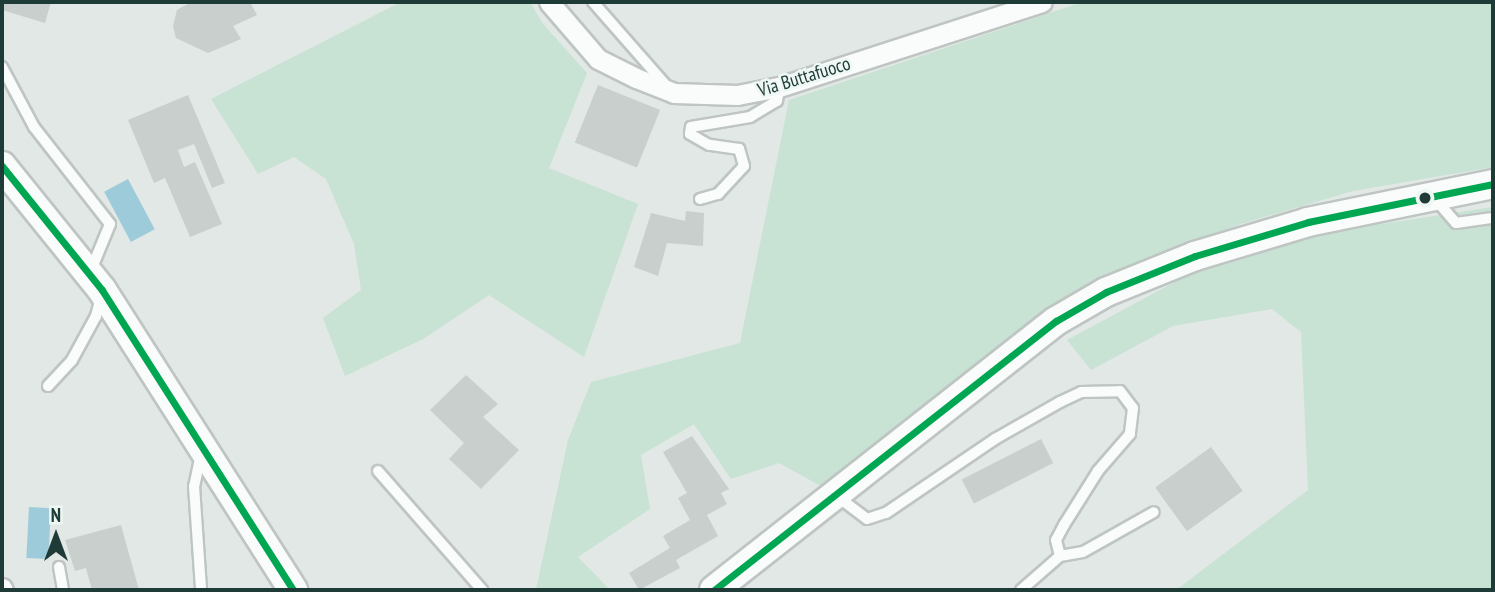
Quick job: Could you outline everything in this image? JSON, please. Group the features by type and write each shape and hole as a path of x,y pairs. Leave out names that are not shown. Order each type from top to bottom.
{"street":[{"name":"Via Buttafuoco","path":"549,2 598,59 674,93 737,95 779,87 1042,2"},
{"path":"2,166 96,282 203,444 293,590"},
{"path":"715,590 1056,321 1106,292 1195,256 1308,222 1493,184"}],"lane":[{"path":"593,2 626,46 674,93"},
{"path":"2,67 34,127 110,224 96,282 96,316 72,360 48,386"},
{"path":"700,199 718,194 744,166 739,149 709,145 690,134 691,127 750,117 777,101 779,87"},
{"path":"1434,197 1444,215 1456,223 1493,218"},
{"path":"835,495 867,519 886,513 995,439 1060,402 1081,393 1120,391 1133,408 1130,434 1098,471 1055,540 1060,556"},
{"path":"201,590 194,486 203,444"},
{"path":"378,471 482,590"},
{"path":"1021,590 1060,556 1083,552 1154,512"},
{"path":"59,567 63,590"}],"green space":[{"path":"401,2 530,2 543,24 587,73 549,168 638,204 584,357 489,295 423,339 345,376 323,318 361,290 354,244 326,179 294,157 258,174 211,99"},
{"path":"1083,2 1493,2 1493,167 1353,191 1241,224 1140,265 1042,313 821,486 779,463 731,479 694,424 641,455 650,509 578,557 610,590 536,590 568,440 591,382 740,343 789,100"},
{"path":"1493,207 1493,590 1176,590 1308,490 1301,332 1272,309 1173,326 1091,370 1067,340 1201,268 1310,235"}],"water":[{"path":"128,179 155,229 131,242 104,192"},
{"path":"29,507 51,508 48,559 26,558"}],"building":[{"path":"2,2 51,2 45,23 2,10"},
{"path":"191,2 250,2 257,15 233,26 241,39 208,53 176,38 173,26 177,10"},
{"path":"598,85 660,110 637,168 575,142"},
{"path":"188,95 225,183 212,188 194,144 178,150 184,167 195,162 222,224 190,237 165,178 154,183 128,120"},
{"path":"686,211 704,213 703,246 667,243 658,276 634,267 651,213 685,221"},
{"path":"466,375 498,404 483,417 519,450 481,489 449,459 464,443 430,410"},
{"path":"692,436 729,489 721,493 727,504 707,515 718,536 676,560 680,568 639,590 629,573 670,548 663,536 690,520 678,498 687,493 663,452"},
{"path":"1041,439 1053,463 974,503 962,479"},
{"path":"1211,447 1243,491 1187,531 1155,488"},
{"path":"121,525 139,590 92,590 86,568 75,571 65,540"}],"transit line":[{"path":"2,166 102,290 293,590"},
{"path":"714,590 1056,321 1106,292 1195,256 1308,222 1493,184"}]}
